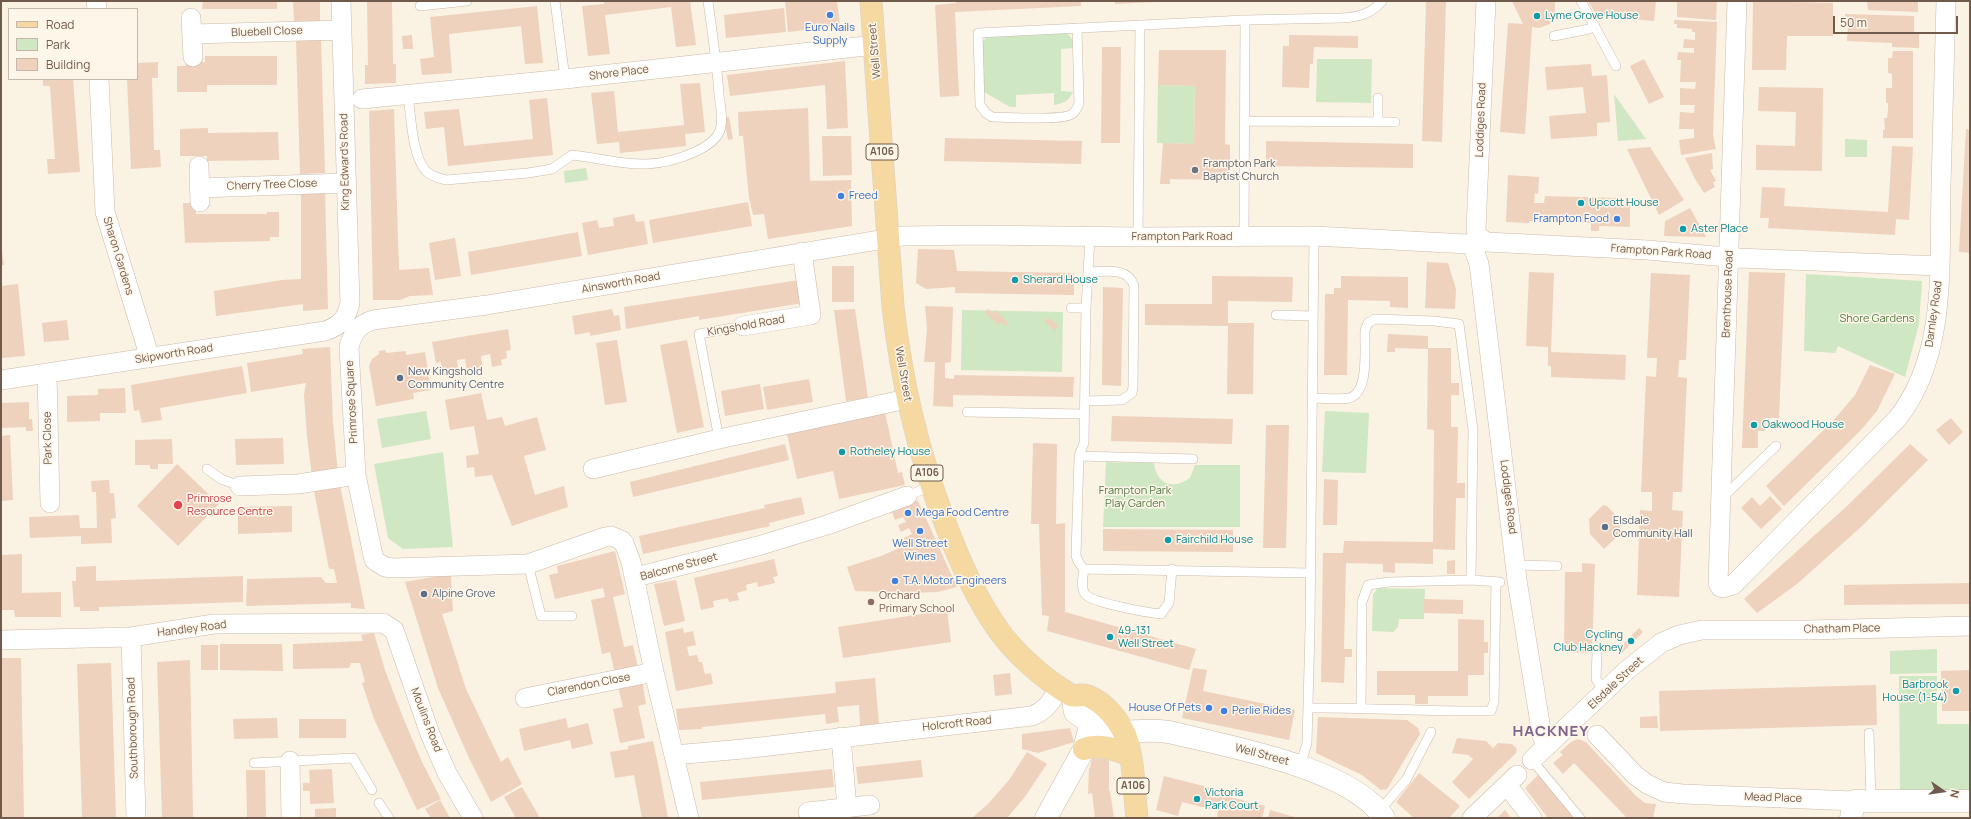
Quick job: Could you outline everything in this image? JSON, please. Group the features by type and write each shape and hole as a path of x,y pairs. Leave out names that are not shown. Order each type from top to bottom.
{"main road":[{"name":"Well Street","path":"871,1 895,322 907,399 931,486 962,567 998,630 1043,676 1066,692 1087,695 1099,703 1115,718 1124,733"},
{"name":"A106","path":"1124,733 1130,755 1137,818"},
{"path":"1084,749 1095,746 1130,755"}],"street":[{"name":"King Edward's Road","path":"341,1 345,183 350,303 348,312 349,326"},
{"name":"Loddiges Road","path":"1486,1 1476,229 1478,264 1516,565 1542,731 1547,746"},
{"name":"Brenthouse Road","path":"1720,587 1718,583 1737,1"},
{"name":"Darnley Road","path":"1720,587 1728,588 1732,585 1890,427 1908,406 1923,373 1933,337 1939,266 1946,1"},
{"name":"Bluebell Close","path":"193,57 192,26 342,30"},
{"name":"Shore Place","path":"362,99 565,79 875,45"},
{"name":"Sharon Gardens","path":"99,80 106,212 150,358"},
{"name":"Cherry Tree Close","path":"199,166 200,195 345,183"},
{"name":"Frampton Park Road","path":"889,238 969,235 1090,237 1314,236 1459,244 1477,243 1647,250 1729,257 1939,266"},
{"name":"Ainsworth Road","path":"349,326 373,320 494,304 889,238"},
{"name":"Kingshold Road","path":"743,326 811,315 802,252"},
{"name":"Skipworth Road","path":"1,380 325,331 349,326"},
{"name":"Primrose Square","path":"349,326 349,354 356,475 374,560 385,567 393,568 528,564"},
{"name":"Park Close","path":"47,373 50,503"},
{"path":"593,469 719,439 907,399"},
{"path":"240,486 298,484 356,475"},
{"name":"Balcorne Street","path":"689,818 654,672 636,577 758,546 827,525 907,496"},
{"path":"528,564 611,536 621,540 624,543 636,577"},
{"name":"Handley Road","path":"1,640 131,637 214,624 383,622"},
{"name":"Moulins Road","path":"383,622 394,630 430,734 446,772 473,818"},
{"name":"Chatham Place","path":"1713,630 1808,630 1970,626"},
{"name":"Elsdale Street","path":"1532,760 1626,671 1661,643 1690,631 1713,630"},
{"name":"Southborough Road","path":"131,637 136,818"},
{"name":"Clarendon Close","path":"525,698 654,672"},
{"name":"Well Street","path":"1066,692 1075,712 1100,728 1124,733 1153,730 1169,732 1300,766 1334,779 1356,790 1382,814"},
{"name":"Holcroft Road","path":"674,755 1032,716 1041,712 1066,692"},
{"path":"1046,818 1084,749 1090,723"},
{"name":"Mead Place","path":"1598,736 1642,781 1664,792 1859,807 1970,801"},
{"path":"841,737 847,808"},
{"path":"290,761 291,818"},
{"path":"1472,818 1512,780 1532,818"},
{"path":"808,812 870,805"}],"lane":[{"path":"420,6 467,1"},
{"path":"555,1 565,79"},
{"path":"408,95 417,153 426,171 433,177 446,180 528,173 552,169 572,155 621,164 645,165 671,162 712,142 722,126 717,62 708,1"},
{"path":"1077,28 1080,104 1071,115 1058,117 992,118 986,113 980,105 978,33 1077,28 1245,20 1358,17 1374,10 1382,1"},
{"path":"1581,1 1616,66"},
{"path":"1244,236 1245,20"},
{"path":"1138,237 1140,25"},
{"path":"1554,36 1589,29 1595,26"},
{"path":"1378,98 1378,121"},
{"path":"1244,121 1395,122"},
{"path":"1300,766 1307,743 1308,708 1314,236"},
{"path":"1090,237 1086,308 1084,443 1079,456 1076,556 1084,569 1082,582 1083,590 1087,596 1116,605 1161,614 1169,603 1172,569"},
{"path":"1085,401 1122,400 1132,393 1133,387 1134,286 1132,279 1123,272 1088,272"},
{"path":"1071,308 1086,308"},
{"path":"1276,315 1313,316"},
{"path":"1312,398 1351,398 1360,390 1364,377 1365,330 1368,323 1375,318 1434,321 1459,324 1473,430 1471,580"},
{"name":"Kingshold Road","path":"719,439 699,334 743,326"},
{"path":"967,412 1084,414"},
{"path":"1721,499 1776,446"},
{"path":"1079,456 1193,459"},
{"path":"207,469 221,479 240,486"},
{"name":"Balcorne Street","path":"907,496 931,486"},
{"path":"528,564 541,616 572,616"},
{"path":"1516,565 1558,566"},
{"path":"1084,569 1172,569 1309,574"},
{"path":"1308,708 1362,708 1432,712 1491,711 1494,702 1499,582 1471,580 1388,582 1368,585 1362,602 1362,708"},
{"path":"1597,654 1596,679 1605,692"},
{"path":"1382,814 1406,780 1430,732"},
{"path":"1859,807 1869,733"},
{"path":"254,763 353,758 372,790"},
{"path":"1532,760 1580,818"},
{"path":"379,803 389,818"}],"green space":[{"path":"1063,32 1070,36 1074,45 1074,48 1061,49 1061,91 1073,92 1068,100 1054,105 1054,93 1016,95 1016,107 1010,107 984,92 982,42 989,35"},
{"path":"1317,59 1372,59 1371,103 1316,102"},
{"path":"1158,85 1195,86 1194,144 1157,143"},
{"path":"1614,94 1646,139 1618,141"},
{"path":"1845,139 1867,140 1867,157 1845,157"},
{"path":"586,168 588,180 565,183 564,171"},
{"name":"Shore Gardens","path":"1806,274 1922,281 1919,324 1905,377 1838,346 1835,353 1804,351"},
{"path":"962,310 1063,312 1062,372 961,370"},
{"path":"426,411 431,439 382,448 377,419"},
{"path":"1325,411 1369,413 1366,473 1322,472"},
{"path":"443,452 453,547 403,549 388,538 374,464"},
{"name":"Frampton Park Play Garden","path":"1106,462 1154,463 1158,476 1162,481 1172,484 1184,482 1190,478 1195,465 1240,465 1240,527 1103,527"},
{"path":"1378,588 1425,589 1424,619 1399,619 1398,627 1393,632 1372,631 1373,594"},
{"path":"1937,649 1937,673 1890,674 1890,651"},
{"path":"1899,676 1937,676 1937,724 1970,724 1970,792 1900,793"}],"building":[{"path":"203,1 277,1 277,9 202,9"},
{"path":"293,1 320,1 320,23 294,23"},
{"path":"367,1 392,1 393,64 396,64 396,83 365,84 365,65 368,65"},
{"path":"604,1 690,1 696,45 676,47 671,7 605,15 610,54 588,56 582,6 604,4"},
{"path":"785,1 837,1 840,26 788,32"},
{"path":"956,1 1081,1 1081,6 955,12 959,96 940,97 935,5 956,3"},
{"path":"1115,1 1155,1 1155,2 1115,4"},
{"path":"1426,1 1446,1 1442,142 1422,141"},
{"path":"1512,1 1555,1 1555,15 1550,24 1539,28 1532,27 1525,134 1500,132 1508,23 1523,24"},
{"path":"1588,1 1656,1 1654,21 1597,16"},
{"path":"1677,1 1717,1 1716,20 1677,17"},
{"path":"1753,1 1833,3 1833,36 1787,36 1786,70 1752,70"},
{"path":"1867,1 1918,1 1918,12 1868,10"},
{"path":"537,6 543,63 525,64 521,26 449,34 452,73 422,75 420,59 434,57 430,17"},
{"path":"784,8 786,32 726,38 724,15"},
{"path":"1845,14 1914,16 1914,34 1919,34 1919,48 1892,47 1892,43 1847,41 1848,23 1845,23"},
{"path":"1674,20 1717,22 1713,136 1716,149 1681,155 1679,140 1694,138 1694,129 1679,129 1680,112 1694,113 1695,105 1680,105 1680,88 1695,89 1696,82 1680,82 1681,60 1677,60 1678,52 1694,53 1694,48 1683,48 1684,39 1695,40 1695,32 1692,32 1692,29 1677,28 1677,24 1674,24"},
{"path":"412,35 413,49 403,49 402,36"},
{"path":"1289,35 1358,36 1358,48 1314,47 1313,64 1310,64 1309,88 1282,87 1283,46 1289,46"},
{"path":"296,39 321,39 325,173 300,174"},
{"path":"1102,47 1121,47 1120,143 1101,143"},
{"path":"1159,50 1226,50 1225,144 1230,145 1230,180 1170,179 1170,184 1160,184 1163,143 1194,144 1195,86 1158,85"},
{"path":"1893,51 1913,51 1913,138 1883,138 1883,130 1885,130 1884,118 1887,118 1888,109 1888,103 1886,103 1886,88 1892,88 1892,74 1888,73 1888,58 1892,58"},
{"path":"205,56 277,56 277,85 207,85 207,92 177,92 177,66 186,66 186,62 205,62"},
{"path":"1644,59 1664,97 1649,104 1630,66"},
{"path":"845,61 848,128 827,129 825,85 730,96 727,75"},
{"path":"158,62 158,78 152,78 154,150 160,150 161,167 131,169 127,80 138,80 138,63"},
{"path":"1591,64 1592,76 1607,75 1610,122 1597,123 1597,136 1551,139 1549,116 1586,113 1583,87 1547,90 1545,67"},
{"path":"43,80 73,80 80,172 48,174 47,159 55,159 50,86 43,86"},
{"path":"700,83 705,132 685,134 686,146 620,153 619,142 597,144 591,93 614,91 618,132 684,125 680,84"},
{"path":"1759,87 1823,88 1822,171 1756,170 1756,145 1795,146 1796,112 1758,111"},
{"path":"547,98 553,155 448,166 444,127 426,129 424,112 459,109 464,146 533,139 529,100"},
{"path":"808,108 810,181 851,180 852,226 768,239 764,214 753,215 749,198 743,136 739,136 738,112"},
{"path":"394,109 399,270 429,268 433,295 410,296 400,300 373,300 369,111"},
{"path":"729,117 733,139 728,140 724,118"},
{"path":"208,128 208,133 278,132 279,160 207,161 207,156 180,156 180,129"},
{"path":"1966,129 1970,130 1970,253 1959,252"},
{"path":"822,136 851,136 852,175 823,176"},
{"path":"945,138 1082,141 1081,164 944,161"},
{"path":"1266,141 1413,144 1413,168 1266,166"},
{"path":"1892,146 1913,147 1909,220 1896,219 1895,235 1768,228 1769,218 1760,218 1762,187 1785,188 1784,206 1888,212"},
{"path":"1650,147 1684,200 1659,215 1627,149"},
{"path":"1712,153 1713,169 1710,170 1716,181 1713,182 1715,187 1704,193 1695,179 1685,158"},
{"name":"Upcott House","path":"1508,175 1539,177 1538,194 1535,193 1534,203 1544,203 1545,196 1617,198 1617,204 1630,205 1630,227 1599,226 1599,231 1591,231 1591,223 1529,221 1529,223 1506,222"},
{"path":"325,190 328,309 303,311 303,304 216,316 214,291 282,280 301,279 301,192"},
{"path":"748,202 752,226 653,243 649,220"},
{"path":"183,203 195,203 196,214 267,214 267,212 279,212 279,237 270,237 270,241 185,243"},
{"name":"Aster Place","path":"1690,208 1706,237 1664,236 1665,221"},
{"path":"634,214 636,222 644,221 648,244 588,255 582,223 597,220 599,228 614,226 613,218"},
{"path":"578,232 582,256 471,275 468,252"},
{"path":"455,238 461,276 435,280 429,243"},
{"path":"1,245 4,265 1,265"},
{"name":"Sherard House","path":"918,249 954,250 957,271 1074,273 1074,295 955,293 955,287 926,289 916,283"},
{"path":"1427,262 1448,263 1456,289 1455,309 1425,308"},
{"path":"832,266 854,266 854,302 832,302"},
{"path":"1529,272 1554,273 1551,352 1626,355 1625,380 1551,377 1551,366 1548,366 1548,347 1526,346"},
{"path":"1749,272 1785,273 1779,418 1766,418 1765,431 1758,431 1758,448 1742,448"},
{"path":"1651,273 1690,275 1686,360 1679,360 1678,377 1687,378 1682,492 1673,492 1672,510 1683,511 1679,597 1637,595 1640,510 1652,511 1652,492 1641,492 1646,376 1656,377 1657,358 1647,358"},
{"path":"1212,276 1293,277 1292,302 1228,301 1228,323 1254,323 1253,394 1227,394 1228,326 1145,325 1145,304 1212,304"},
{"path":"1341,276 1408,277 1408,308 1390,307 1390,301 1348,300 1347,375 1324,375 1325,294 1334,294 1334,288 1341,288"},
{"path":"799,280 803,303 699,320 699,316 626,329 624,307"},
{"path":"18,284 25,356 2,358 1,286"},
{"path":"1103,287 1123,288 1121,386 1102,385"},
{"path":"925,306 953,307 951,362 945,363 945,378 954,379 954,375 1074,377 1073,397 953,395 953,407 933,406 935,362 924,362 927,329"},
{"path":"612,309 614,316 619,315 621,330 590,336 590,332 575,335 572,316"},
{"path":"855,309 868,398 846,401 834,310"},
{"path":"988,309 992,313 995,310 1008,323 1005,326 1001,322 998,325 985,312"},
{"path":"1047,318 1048,320 1050,318 1058,326 1055,331 1044,321"},
{"path":"67,320 69,340 44,342 42,323"},
{"path":"508,329 511,350 506,351 507,358 501,360 502,365 492,367 490,354 481,356 483,369 467,372 465,359 457,360 459,373 443,376 441,362 436,363 432,342"},
{"path":"1388,334 1428,336 1428,348 1451,348 1451,383 1459,383 1459,395 1451,395 1451,427 1458,427 1457,483 1465,483 1465,498 1456,498 1455,550 1433,549 1433,564 1395,563 1395,573 1383,572 1383,564 1346,563 1344,649 1352,649 1352,657 1345,657 1344,683 1321,682 1323,553 1343,553 1344,541 1433,542 1434,430 1427,429 1428,349 1395,348 1395,352 1387,352"},
{"path":"617,340 627,402 605,405 596,343"},
{"path":"687,340 704,427 677,433 660,345"},
{"path":"330,347 333,423 338,473 312,476 304,395 306,383 251,392 247,363 303,354 302,349"},
{"name":"New Kingshold Community Centre","path":"385,350 386,353 406,351 406,355 425,352 431,390 413,393 414,399 376,406 369,366 372,359 379,354 379,351"},
{"path":"1870,365 1895,374 1877,411 1860,431 1784,506 1766,486 1832,422 1855,395"},
{"path":"242,366 247,393 160,408 162,420 142,423 139,410 134,411 131,385"},
{"path":"809,379 813,402 767,410 763,387"},
{"path":"760,384 764,409 725,416 721,391"},
{"path":"125,388 126,413 100,413 100,421 67,422 67,396 98,395 98,389"},
{"path":"481,393 487,420 502,417 505,426 537,417 546,450 524,456 535,495 564,486 568,507 512,526 492,475 475,477 474,467 467,468 466,456 479,454 474,426 450,430 445,400"},
{"path":"29,402 29,419 32,419 33,431 26,431 26,427 1,428 1,403"},
{"name":"Rotheley House","path":"885,412 898,473 902,472 905,485 839,499 833,471 797,479 787,434"},
{"path":"1112,416 1233,419 1232,444 1111,441"},
{"path":"1951,418 1963,432 1949,445 1936,430"},
{"path":"1266,425 1289,425 1286,548 1263,548"},
{"path":"10,435 13,500 1,501 1,436"},
{"path":"283,438 284,464 236,465 235,439"},
{"path":"172,439 173,464 158,464 158,469 150,469 150,465 135,465 135,440"},
{"path":"1033,443 1057,444 1056,524 1065,523 1065,612 1196,649 1189,670 1047,631 1049,616 1042,615 1039,524 1031,524"},
{"path":"785,444 789,460 633,497 630,482"},
{"path":"1910,444 1928,460 1861,527 1797,584 1757,613 1744,599 1847,506"},
{"name":"Primrose Resource Centre","path":"177,464 219,504 178,546 137,506"},
{"path":"1324,479 1338,480 1337,525 1323,525"},
{"path":"109,480 110,493 114,493 116,518 111,519 112,543 81,544 81,536 30,538 29,517 79,515 80,528 97,528 96,492 92,492 91,481"},
{"path":"340,485 365,609 351,608 351,603 246,606 247,579 321,577 326,583 337,583 334,569 329,569 314,491"},
{"path":"1770,496 1782,509 1761,529 1741,508 1752,497 1760,506"},
{"path":"801,497 805,514 769,523 770,526 643,554 639,536 765,508 764,505"},
{"path":"914,500 918,501 957,587 937,592 912,593 855,591 847,567 881,556 906,545 904,538 912,534 909,528 901,532 898,525 906,522 903,517 895,520 891,509"},
{"name":"Elsdale Community Hall","path":"1603,505 1607,506 1620,520 1620,534 1604,549 1590,534 1589,519"},
{"path":"292,506 292,532 238,534 238,507"},
{"name":"Fairchild House","path":"1103,529 1233,530 1233,552 1103,551"},
{"path":"615,551 625,594 613,597 624,647 633,645 638,668 615,673 610,652 602,654 591,600 605,597 603,588 555,599 549,575 558,573 557,566"},
{"path":"22,554 22,593 61,592 61,617 15,617 14,610 1,610 1,555"},
{"path":"774,559 778,576 773,577 775,583 758,587 757,582 746,585 747,590 737,593 739,600 729,602 728,598 713,601 714,607 701,610 694,578"},
{"path":"1455,560 1455,574 1447,574 1447,561"},
{"path":"1582,563 1595,564 1592,653 1564,652 1565,572 1582,572"},
{"path":"96,566 96,581 243,576 243,602 99,607 99,611 80,611 80,607 74,607 72,581 76,581 76,567"},
{"path":"438,576 451,576 453,611 442,614 466,689 501,762 508,757 522,784 491,802 469,758 438,688 405,582"},
{"path":"676,580 685,621 664,626 654,584"},
{"path":"1970,583 1970,604 1844,605 1844,585"},
{"path":"1424,599 1463,600 1463,614 1424,613"},
{"path":"947,610 951,642 843,658 838,627"},
{"path":"1458,619 1484,620 1484,642 1488,642 1488,653 1484,653 1484,675 1468,675 1468,696 1428,696 1428,704 1415,704 1415,695 1377,695 1377,671 1458,671"},
{"path":"683,628 684,633 693,631 696,645 687,647 689,656 697,655 699,662 702,662 705,674 711,673 713,684 676,691 665,632"},
{"name":"Cycling Club Hackney","path":"1639,628 1643,632 1622,653 1618,649"},
{"path":"374,633 385,670 402,715 422,762 441,799 417,810 374,719 362,683 365,682 360,663 351,663 349,668 293,669 293,644 363,641 361,635"},
{"path":"220,644 282,644 283,671 220,670"},
{"path":"201,645 218,645 218,670 201,670"},
{"path":"1,658 21,658 24,818 1,818"},
{"path":"190,660 193,818 162,818 157,662"},
{"path":"111,663 116,818 82,818 77,664"},
{"path":"1193,668 1207,670 1203,691 1295,710 1289,740 1182,718"},
{"name":"Barbrook House (1-54)","path":"1970,670 1970,711 1942,711 1941,671"},
{"path":"1010,673 1012,694 995,696 993,675"},
{"path":"875,678 879,724 860,726 859,705 837,707 839,722 826,724 825,714 702,727 702,729 679,730 676,709 836,693 835,682"},
{"path":"642,681 646,704 638,706 645,738 620,743 613,709 623,707 618,686"},
{"path":"1876,685 1877,725 1660,731 1659,691"},
{"path":"1657,716 1658,728 1640,728 1640,717"},
{"path":"1318,717 1407,720 1418,728 1420,734 1387,789 1381,790 1362,775 1316,753"},
{"path":"277,718 278,738 234,739 233,719"},
{"path":"566,718 568,728 588,723 593,744 572,749 570,740 524,751 519,729"},
{"path":"299,719 346,719 346,738 299,738"},
{"path":"1070,728 1074,742 1038,753 1022,749 1022,734"},
{"path":"1457,738 1486,741 1493,748 1498,743 1512,744 1517,749 1516,753 1469,799 1452,782 1473,759 1468,755 1452,753"},
{"path":"1578,739 1586,742 1636,796 1645,803 1656,804 1653,818 1627,818 1574,763 1563,774 1553,763 1563,755 1560,752 1571,742"},
{"path":"653,741 668,818 642,818 634,775 615,778 610,752 628,749 628,746"},
{"path":"1027,752 1047,764 1024,798 1007,818 972,818 988,804 1009,780"},
{"path":"1092,758 1107,759 1109,761 1109,791 1114,818 1095,818 1092,793 1088,794 1089,768"},
{"path":"921,760 923,777 858,784 856,767"},
{"path":"332,769 334,803 310,804 310,791 303,791 303,783 310,783 309,770"},
{"path":"832,769 834,787 702,800 700,782"},
{"path":"246,770 265,770 266,818 247,818"},
{"path":"1419,773 1460,806 1449,818 1414,818 1396,802"},
{"path":"1540,773 1575,818 1548,818 1525,788"},
{"name":"Victoria Park Court","path":"1164,776 1223,791 1222,795 1265,806 1262,818 1217,818 1218,811 1182,802 1178,816 1156,810"},
{"path":"522,787 540,818 516,818 504,797"},
{"path":"440,800 450,818 431,818 425,809"},
{"path":"336,808 336,818 315,818 315,809"},
{"path":"1270,810 1298,818 1268,818"},
{"path":"1505,810 1511,818 1497,818"}],"place":[{"name":"Euro Nails Supply","path":"830,15"},
{"name":"Lyme Grove House","path":"1537,16"},
{"name":"Frampton Park Baptist Church","path":"1195,170"},
{"name":"Freed","path":"841,196"},
{"name":"Upcott House","path":"1581,203"},
{"name":"Frampton Food","path":"1617,219"},
{"name":"Aster Place","path":"1683,229"},
{"name":"Sherard House","path":"1015,280"},
{"name":"New Kingshold Community Centre","path":"400,378"},
{"name":"Oakwood House","path":"1754,425"},
{"name":"Rotheley House","path":"842,452"},
{"name":"Primrose Resource Centre","path":"178,505"},
{"name":"Mega Food Centre","path":"908,513"},
{"name":"Elsdale Community Hall","path":"1605,527"},
{"name":"Well Street Wines","path":"920,531"},
{"name":"Fairchild House","path":"1168,540"},
{"name":"T.A. Motor Engineers","path":"895,581"},
{"name":"Alpine Grove","path":"424,594"},
{"name":"Orchard Primary School","path":"871,602"},
{"name":"49-131 Well Street","path":"1110,637"},
{"name":"Cycling Club Hackney","path":"1631,641"},
{"name":"Barbrook House (1-54)","path":"1956,691"},
{"name":"House Of Pets","path":"1209,708"},
{"name":"Perlie Rides","path":"1224,711"},
{"name":"Victoria Park Court","path":"1197,799"}],"district":[{"name":"HACKNEY","path":"1551,732"}]}
